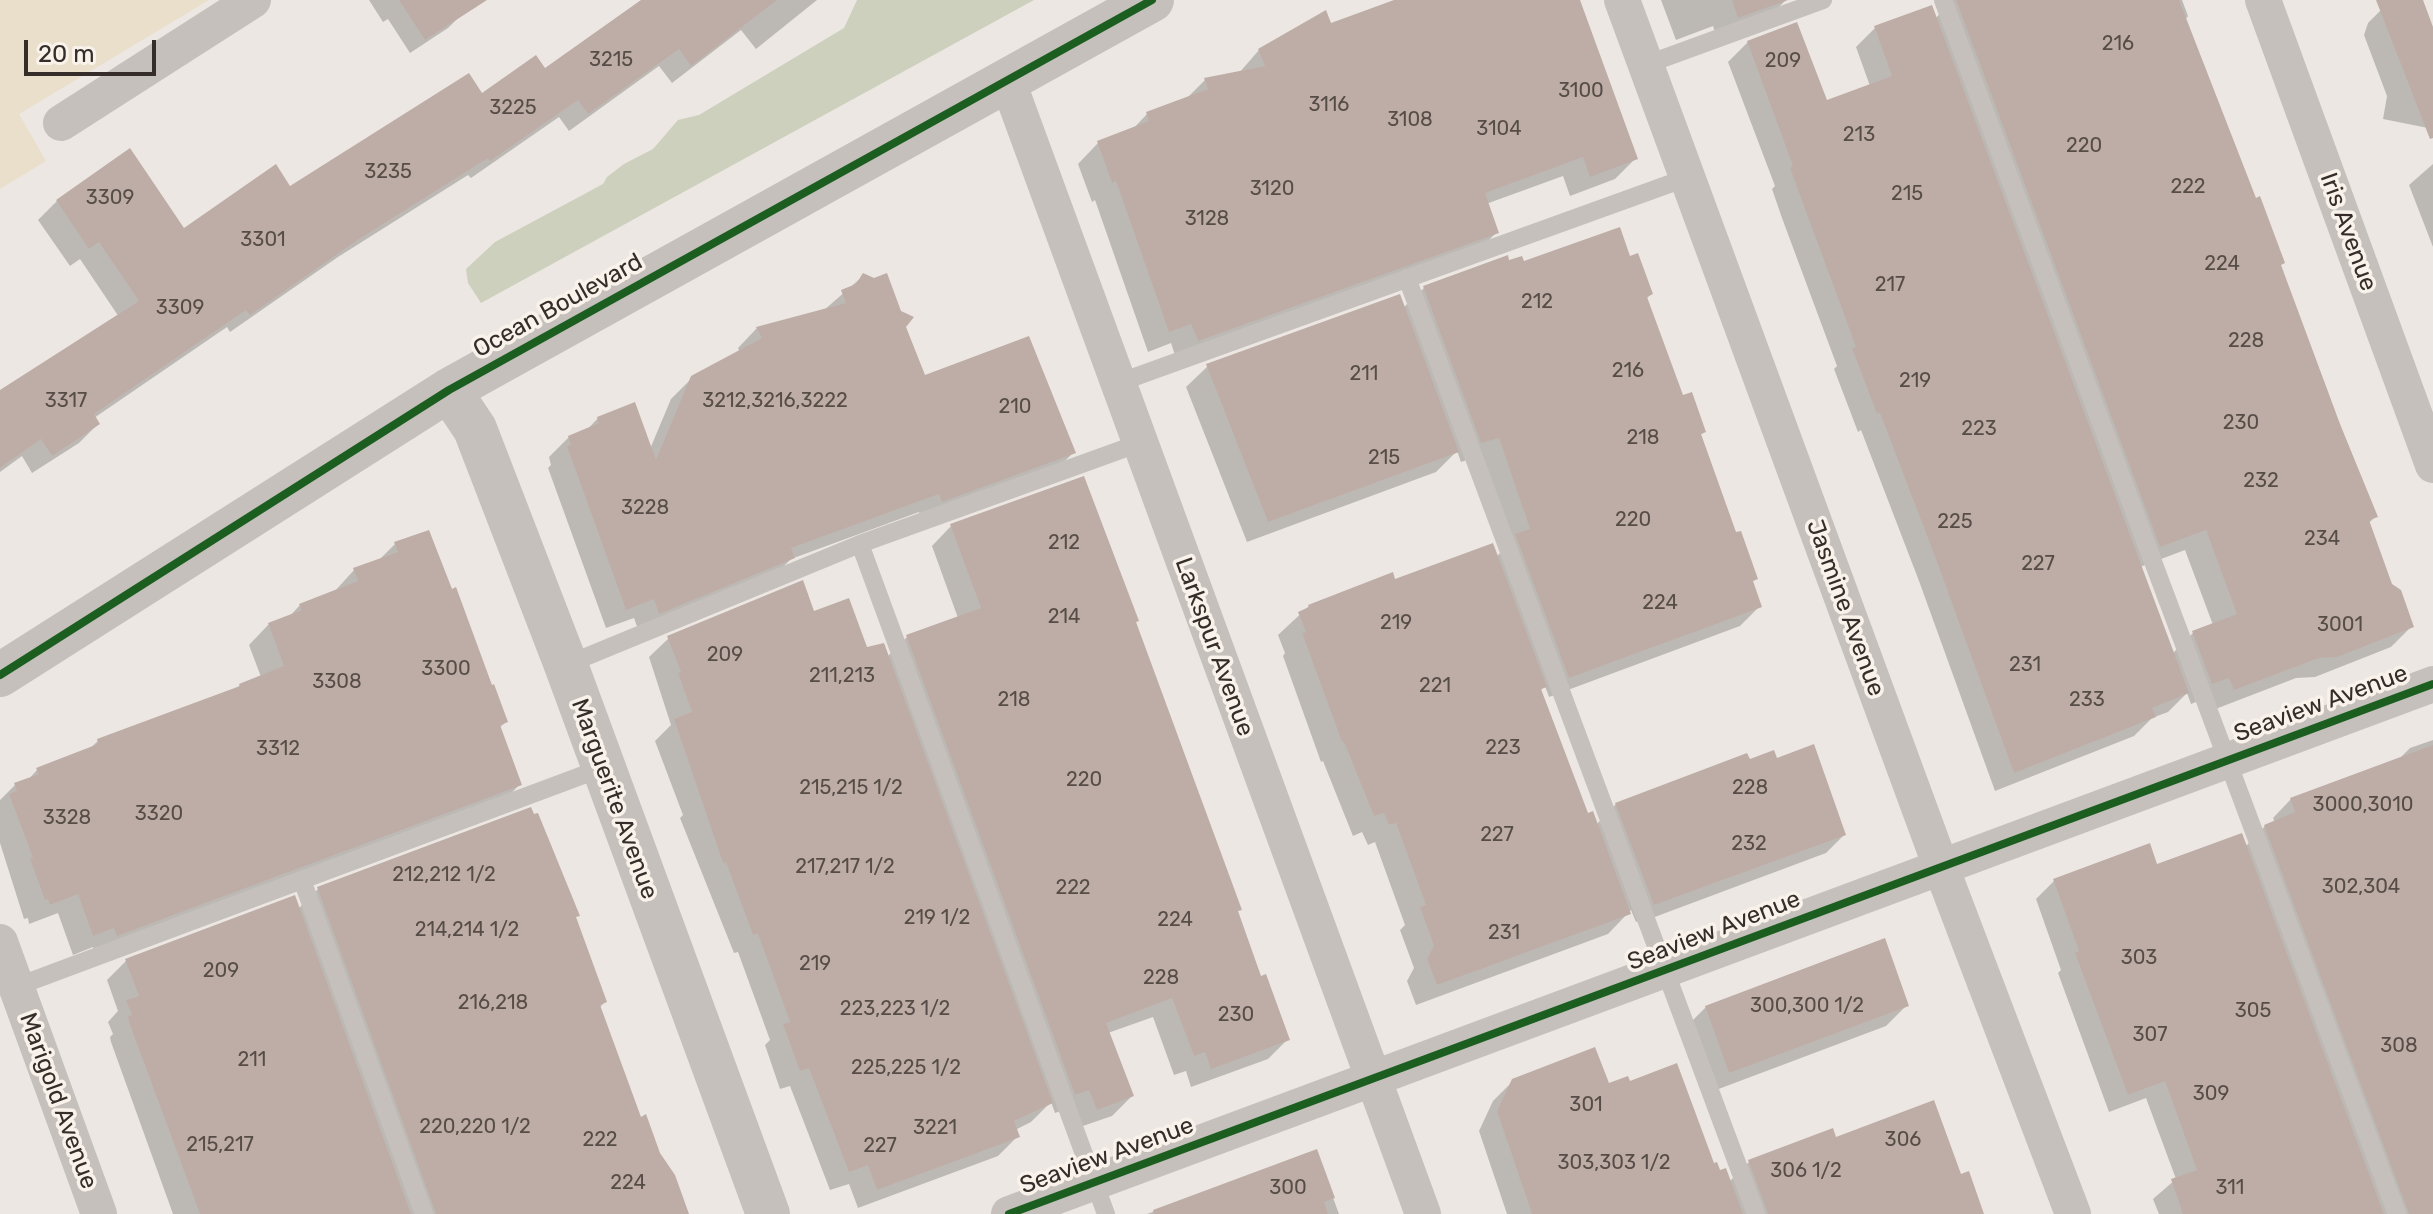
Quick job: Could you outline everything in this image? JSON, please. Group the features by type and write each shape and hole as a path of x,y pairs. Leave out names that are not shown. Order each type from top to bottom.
{"street":[{"path":"61,123 253,0"},
{"name":"Ocean Boulevard","path":"0,675 449,390 1152,0"},
{"name":"Jasmine Avenue","path":"1622,0 1941,867 2073,1214"},
{"name":"Iris Avenue","path":"2263,0 2433,465"},
{"name":"Larkspur Avenue","path":"1007,79 1423,1214"},
{"name":"Marguerite Avenue","path":"449,390 475,429 566,665 768,1214"},
{"name":"Seaview Avenue","path":"1009,1214 1100,1198 1372,1079 2433,684"},
{"name":"Marigold Avenue","path":"0,942 8,990 99,1214"}],"lane":[{"path":"1645,65 1823,0"},
{"path":"1943,0 2397,1214"},
{"path":"1118,383 1686,178"},
{"path":"1407,278 1756,1214"},
{"path":"566,665 860,544 1140,443"},
{"path":"860,544 1100,1198"},
{"path":"8,990 602,768"},
{"path":"302,880 424,1214"}],"green space":[{"path":"857,0 1034,0 481,303 468,283 466,269 495,242 603,184 624,164 653,149 678,120 699,115 844,28"}],"sand":[{"path":"0,0 209,0 19,114 46,161 0,189"}],"building":[{"path":"399,0 487,0 425,40"},
{"path":"641,0 777,0 691,66 679,49 588,114 578,100 490,161 488,158 359,239 250,315 246,310 94,414 100,424 52,456 41,439 0,468 0,390 139,301 99,242 89,249 56,200 130,148 184,228 276,164 290,186 469,73 482,93 536,55 545,68"},
{"path":"1394,0 1580,0 1638,159 1590,177 1583,157 1485,193 1499,233 1198,341 1191,324 1169,332 1116,181 1112,183 1097,141 1149,121 1146,112 1208,89 1204,78 1265,66 1258,49 1326,10 1331,23"},
{"path":"1732,0 1788,0 1738,18"},
{"path":"1956,0 2179,0 2256,198 2260,196 2285,263 2281,265 2378,517 2369,520 2392,584 2401,590 2414,627 2337,657 2319,658 2234,690 2229,678 2212,684 2192,631 2237,614 2206,530 2160,547"},
{"path":"2376,0 2423,0 2433,27 2433,138 2430,139"},
{"path":"1932,5 2189,693 2152,708 2156,717 2014,773 1937,562 1852,348 1856,347 1747,41 1797,22 1827,100 1892,76 1874,26"},
{"path":"1620,227 1630,256 1638,253 1653,294 1647,297 1683,395 1692,392 1706,432 1701,434 1736,532 1741,531 1758,579 1753,581 1762,607 1569,678 1515,534 1530,529 1499,438 1481,443 1423,286 1508,255 1509,260 1522,256 1524,261"},
{"path":"863,273 874,278 887,273 901,311 914,317 906,327 925,375 1029,336 1076,453 942,502 939,494 791,548 795,558 659,614 654,599 626,610 567,446 571,445 568,436 599,423 597,417 635,402 656,460 691,376 762,338 756,327 846,303 841,290 856,284"},
{"path":"1400,294 1459,452 1268,522 1206,364"},
{"path":"1084,476 1242,910 1238,911 1261,976 1266,974 1290,1040 1211,1069 1205,1052 1194,1056 1172,998 1106,1023 1134,1096 1097,1110 1089,1090 1075,1095 906,635 981,608 950,524"},
{"path":"429,530 452,589 456,587 508,722 500,725 522,785 117,936 114,928 93,936 78,894 50,905 48,899 45,900 9,794 17,791 14,783 39,774 36,768 98,744 97,739 240,686 284,666 268,623 302,610 299,604 358,581 353,568 398,552 394,542"},
{"path":"1493,543 1547,687 1541,689 1588,813 1593,811 1631,914 1437,985 1427,959 1434,946 1420,907 1426,905 1396,823 1389,825 1384,813 1374,816 1342,742 1302,633 1306,632 1298,612 1308,605 1393,572 1395,579"},
{"path":"803,580 814,611 849,598 867,647 884,643 1053,1103 1014,1121 1020,1137 877,1190 868,1165 849,1172 809,1068 800,1071 783,1024 790,1022 758,934 753,935 726,862 723,863 674,719 692,712 667,636"},
{"path":"1814,744 1846,835 1654,905 1615,803 1747,753 1750,759 1774,750 1777,758"},
{"path":"2433,745 2433,1214 2409,1214 2264,825 2295,812 2290,798"},
{"path":"531,807 534,814 538,813 580,916 576,917 607,1002 600,1005 641,1117 646,1114 660,1153 675,1175 689,1214 436,1214 317,887"},
{"path":"2242,833 2384,1214 2183,1214 2171,1179 2197,1170 2165,1081 2128,1095 2075,953 2079,951 2053,879 2150,843 2157,864"},
{"path":"295,895 411,1214 200,1214 129,1022 128,1016 132,1015 126,1000 139,996 125,959"},
{"path":"1885,938 1909,1006 1729,1073 1705,1006"},
{"path":"1595,1047 1609,1083 1628,1076 1630,1081 1677,1063 1714,1163 1717,1162 1720,1170 1726,1168 1743,1214 1532,1214 1497,1111 1512,1079"},
{"path":"1934,1100 1961,1174 1969,1171 1984,1214 1768,1214 1748,1160 1833,1128 1836,1137"},
{"path":"1317,1149 1335,1198 1324,1202 1328,1214 1154,1214 1153,1210"}],"cycle path":[{"path":"0,675 449,390 1152,0"},
{"path":"1009,1214 2433,684"}]}
